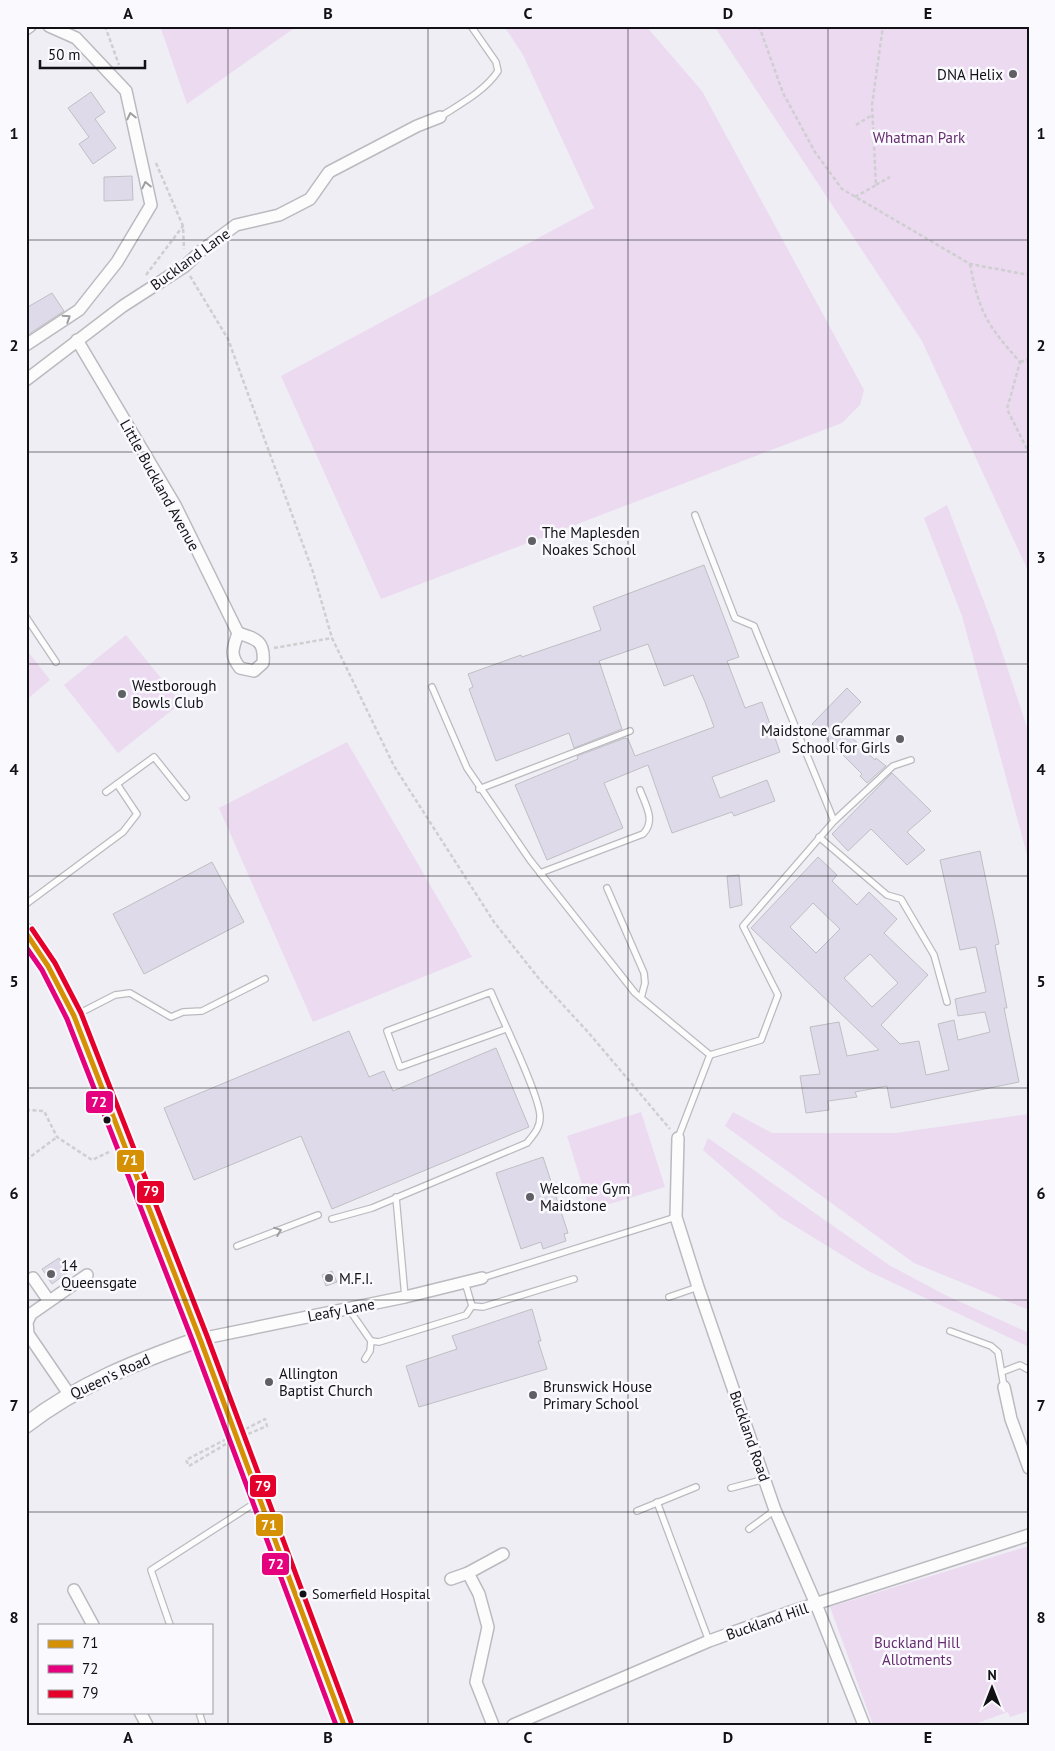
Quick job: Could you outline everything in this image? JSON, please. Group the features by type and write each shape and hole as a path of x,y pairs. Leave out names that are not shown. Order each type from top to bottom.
{"main road":[{"path":"26,933 48,966 74,1016 200,1338 344,1725"}],"street":[{"path":"26,29 30,26"},
{"path":"26,345 79,310 117,262 151,205 126,91 76,38 49,26"},
{"name":"Buckland Lane","path":"26,380 77,340 185,266 201,251 236,225 279,215 310,199 329,172 440,116"},
{"name":"Little Buckland Avenue","path":"77,340 175,504 238,633"},
{"path":"238,633 256,639 264,650 263,663 254,671 240,668 233,658 233,649 238,633"},
{"name":"Buckland Road","path":"678,1138 676,1217 698,1287 775,1510 816,1604 864,1725"},
{"path":"69,1394 28,1334 27,1322 31,1314 87,1275"},
{"path":"33,1278 49,1301"},
{"name":"Leafy Lane","path":"200,1338 405,1297 482,1278"},
{"name":"Queen's Road","path":"26,1425 69,1394 134,1363 200,1338"},
{"path":"1004,1387 1011,1419 1029,1468"},
{"name":"Buckland Hill","path":"513,1725 708,1641 1029,1535"},
{"path":"451,1579 468,1573 503,1554"},
{"path":"468,1573 479,1594 488,1627 476,1682 493,1725"},
{"path":"74,1590 92,1624"}],"lane":[{"path":"440,116 462,103 493,79 498,71 496,62 471,26"},
{"path":"695,515 735,618 754,626 834,820"},
{"path":"26,617 56,662"},
{"path":"432,687 467,768 540,873 604,956 641,998 710,1056"},
{"path":"480,789 630,731"},
{"path":"106,792 154,758 186,797"},
{"path":"710,1056 761,1040 778,995 743,926 834,820 893,766 911,760"},
{"path":"26,904 123,832 137,814 117,784"},
{"path":"540,873 643,834 650,827 651,820 640,790"},
{"path":"820,837 887,895 901,899 934,955 947,1002"},
{"path":"608,888 644,973 645,983 641,998"},
{"path":"74,1016 116,996 130,993 171,1017 183,1012 202,1011 266,979"},
{"path":"332,1220 396,1197 527,1143 538,1129 540,1114 535,1096 491,992 387,1031 400,1067 506,1029"},
{"path":"678,1138 710,1056"},
{"path":"396,1197 405,1297"},
{"path":"238,1246 318,1215"},
{"path":"482,1278 676,1217"},
{"path":"472,1306 483,1307 574,1279"},
{"path":"464,1282 472,1306"},
{"path":"669,1297 698,1287"},
{"path":"371,1341 379,1342 466,1315 472,1306"},
{"path":"348,1308 371,1341 370,1351 365,1359"},
{"path":"950,1331 991,1346 998,1352 1004,1387"},
{"path":"1002,1372 1020,1365 1029,1370"},
{"path":"731,1488 765,1479"},
{"path":"637,1511 696,1487"},
{"path":"170,1624 151,1570 260,1500"},
{"path":"657,1502 708,1641"},
{"path":"749,1529 775,1510"}],"path":[{"path":"759,26 783,93 815,152 842,189 970,264 1029,275"},
{"path":"876,185 872,115 883,26"},
{"path":"856,125 872,115"},
{"path":"142,164 155,162 182,226 185,266 228,339 314,572 332,638 394,766 494,922 540,980 588,1032 678,1138"},
{"path":"856,197 890,177"},
{"path":"144,277 182,226"},
{"path":"970,264 976,296 986,320 1020,362"},
{"path":"1020,362 1029,359"},
{"path":"1020,362 1007,409 1029,453"},
{"path":"264,650 332,638"},
{"path":"26,1110 44,1111 58,1137 92,1160 125,1144"},
{"path":"26,1160 58,1137"},
{"path":"226,1444 189,1466 186,1460 265,1419 267,1426 241,1437"}],"green space":[{"path":"160,26 297,26 187,104"},
{"path":"504,26 646,26 702,91 864,390 860,405 842,423 381,599 281,376 594,208 523,55"},
{"name":"Whatman Park","path":"714,26 1029,26 1029,573 922,341"},
{"path":"947,505 994,628 1029,733 1029,862 962,616 924,518"},
{"name":"Westborough Bowls Club","path":"126,635 181,703 118,753 64,685"},
{"path":"26,649 50,680 26,700"},
{"path":"347,742 472,957 313,1022 219,808"},
{"path":"641,1112 665,1187 590,1210 567,1136"},
{"path":"733,1112 772,1133 896,1133 1029,1114 1029,1310 914,1263 725,1126"},
{"path":"708,1138 889,1265 945,1295 1029,1333 1029,1347 868,1271 780,1217 703,1150"},
{"name":"Buckland Hill Allotments","path":"1029,1546 1029,1711 1010,1717 1008,1712 972,1725 873,1725 830,1607"}],"building":[{"path":"91,92 105,112 95,119 116,148 93,164 79,144 89,137 68,108"},
{"path":"132,176 133,200 104,201 104,177"},
{"path":"52,293 64,311 26,336 26,308"},
{"path":"704,565 739,657 727,661 745,708 762,702 780,752 712,777 720,798 767,780 775,801 734,816 732,812 672,833 648,765 604,783 623,828 547,860 515,785 578,759 577,756 625,738 628,739 635,756 714,727 705,702 693,675 664,686 648,644 599,661 622,729 574,748 569,733 496,761 469,689 473,687 468,674 601,630 593,607"},
{"path":"847,688 861,702 839,725 875,760 876,758 886,766 867,783 860,776 862,774 812,724"},
{"path":"892,773 931,811 907,832 925,850 907,865 871,829 848,851 832,834"},
{"path":"980,851 999,944 995,945 1007,1008 1004,1008 1019,1082 891,1108 887,1086 855,1092 857,1097 828,1101 829,1110 806,1113 800,1076 820,1074 810,1027 839,1022 847,1056 879,1050 751,928 818,857 837,875 832,881 857,905 869,892 897,919 884,933 928,975 881,1025 900,1044 919,1041 926,1075 949,1070 938,1024 954,1020 958,1040 990,1032 985,1012 958,1016 955,999 986,992 976,947 960,950 940,860","holes":["813,903 840,929 816,953 790,927","870,954 898,983 872,1007 844,978"]},
{"path":"212,862 244,922 144,974 113,914"},
{"path":"739,875 742,905 730,908 727,876"},
{"path":"349,1031 369,1077 384,1071 393,1091 496,1048 529,1127 332,1209 301,1136 194,1180 164,1108"},
{"name":"Welcome Gym Maidstone","path":"543,1157 568,1233 564,1234 566,1241 543,1249 541,1242 521,1249 496,1173"},
{"path":"59,1258 68,1272 52,1284 42,1269"},
{"name":"M.F.I.","path":"332,1271 337,1282 326,1286 322,1275"},
{"name":"Brunswick House Primary School","path":"532,1309 541,1341 538,1341 547,1369 419,1407 406,1366 457,1349 452,1336"}],"transit line":[{"name":"79","path":"32,929 55,963 81,1013 207,1336 351,1722"},
{"name":"71","path":"26,933 48,966 74,1016 200,1339 344,1725"},
{"name":"72","path":"26,947 42,970 67,1019 193,1342 336,1725"}],"place":[{"name":"DNA Helix","path":"1013,74"},
{"name":"The Maplesden Noakes School","path":"532,541"},
{"name":"Westborough Bowls Club","path":"122,694"},
{"name":"Maidstone Grammar School for Girls","path":"900,739"},
{"name":"Welcome Gym Maidstone","path":"530,1197"},
{"name":"14 Queensgate","path":"51,1274"},
{"name":"M.F.I.","path":"329,1278"},
{"name":"Allington Baptist Church","path":"269,1382"},
{"name":"Brunswick House Primary School","path":"533,1395"},
{"name":"Somerfield Hospital","path":"303,1594"}]}
